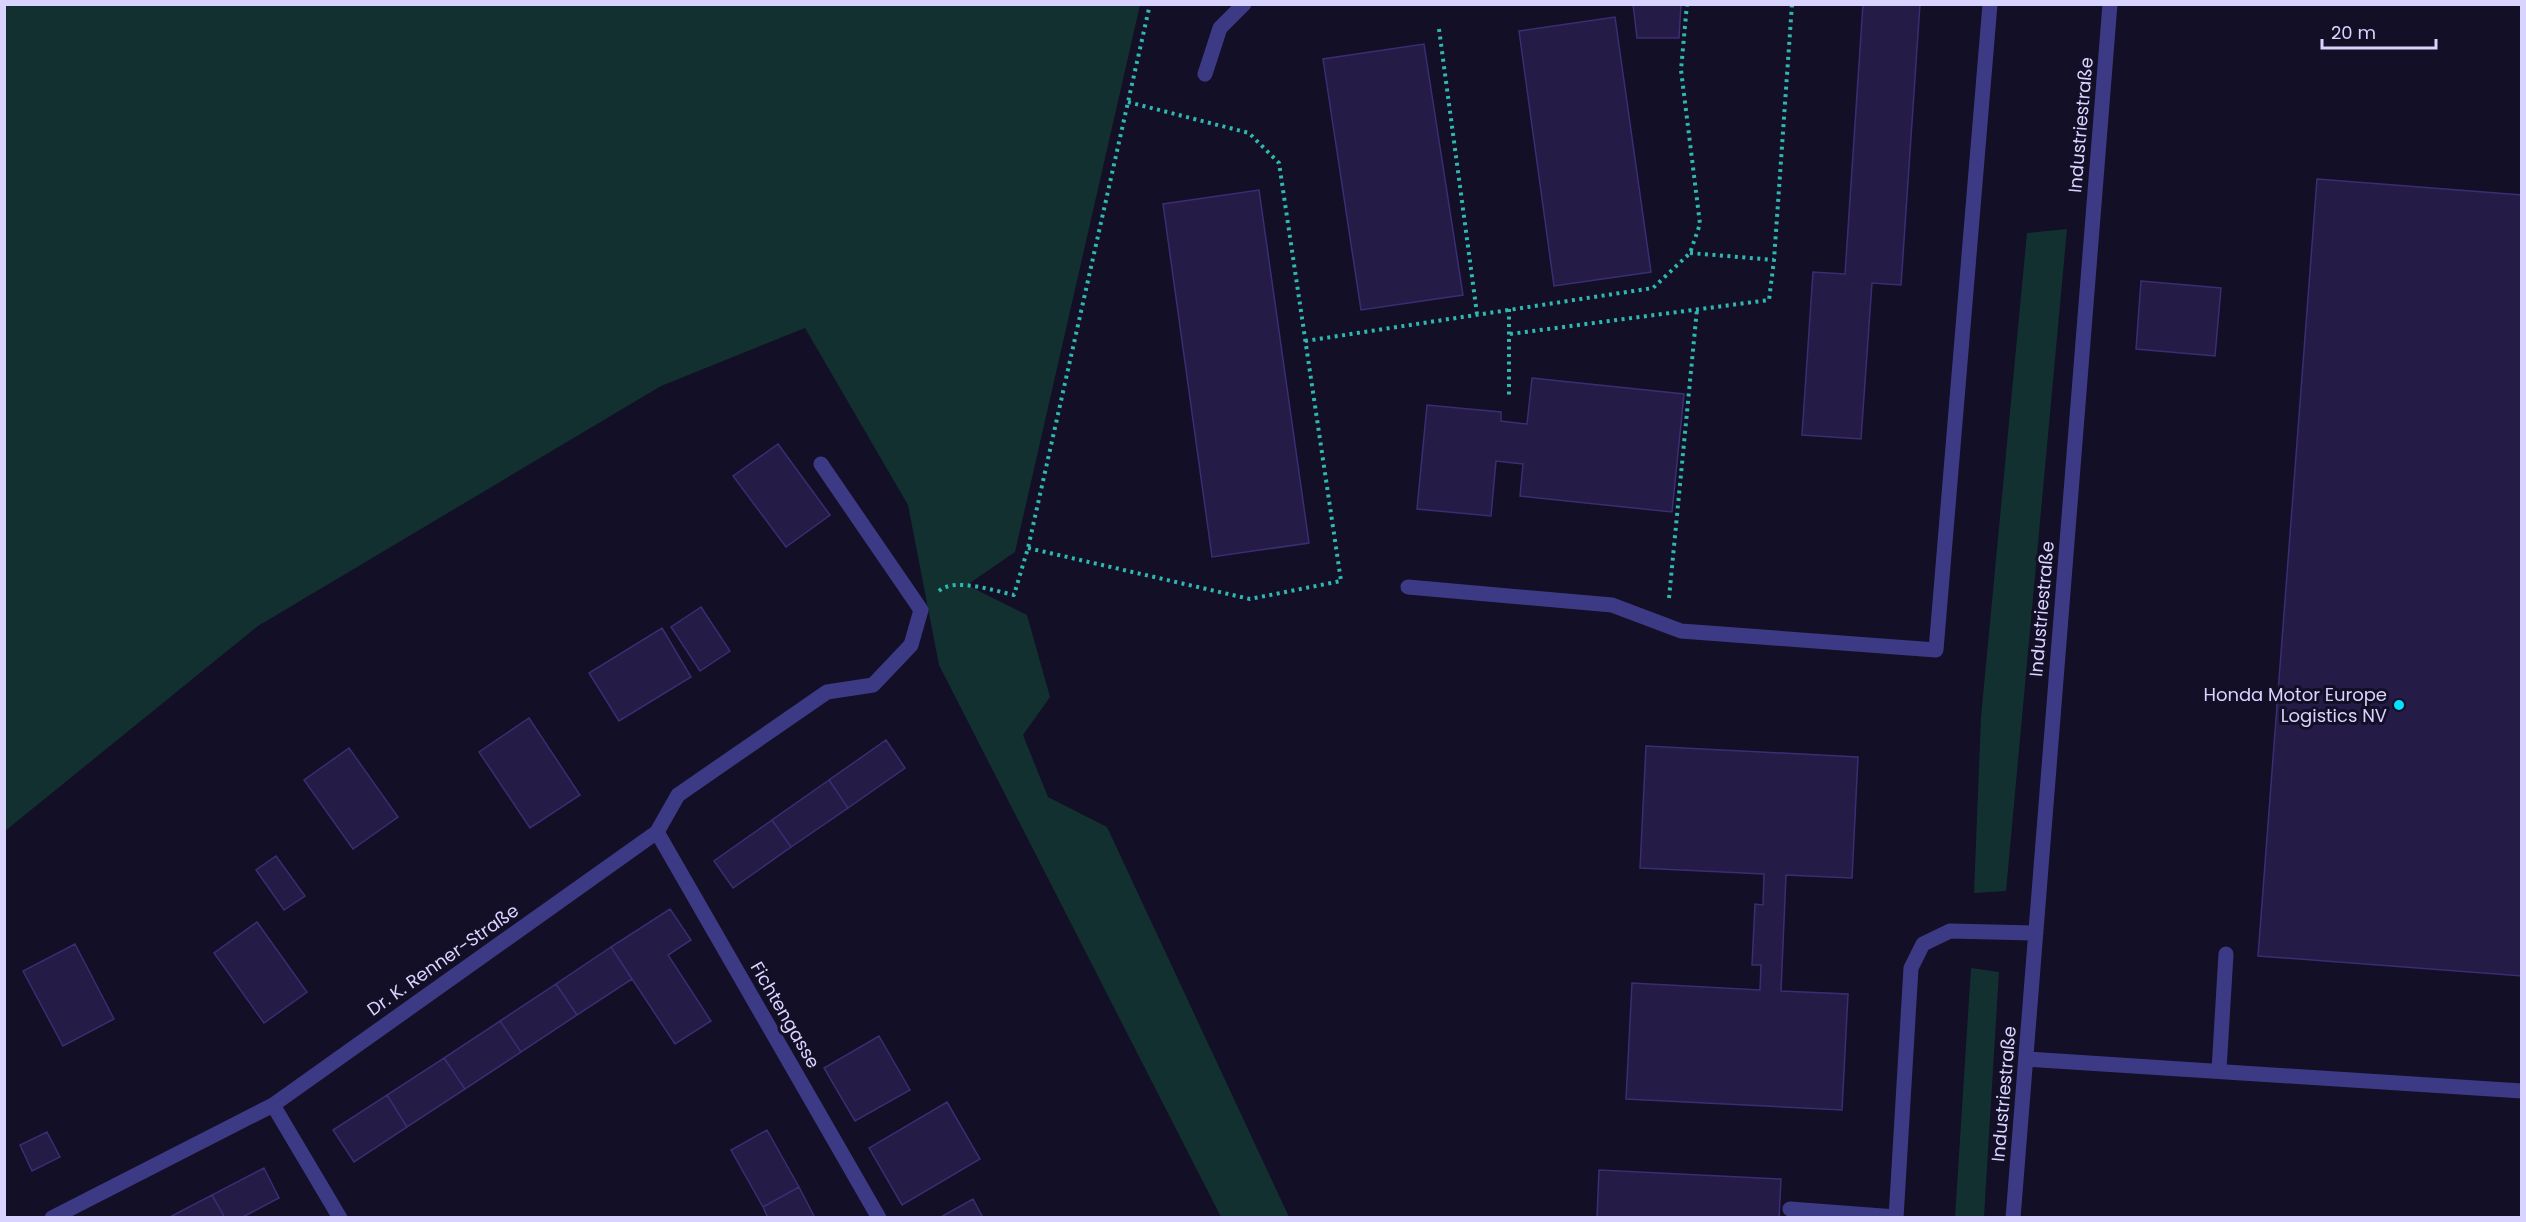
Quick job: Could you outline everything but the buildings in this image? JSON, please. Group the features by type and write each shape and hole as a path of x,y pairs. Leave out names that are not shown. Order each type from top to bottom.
{"street":[{"path":"1206,74 1220,28 1244,4"},
{"path":"1408,587 1612,605 1681,631 1936,650 1990,4"},
{"name":"Industriestraße","path":"2013,1218 2110,4"},
{"path":"821,464 921,610"},
{"name":"Dr. K. Renner-Straße","path":"52,1218 273,1105 657,832 678,795 826,692 873,685 912,645 921,610"},
{"name":"Fichtengasse","path":"657,832 879,1218"},
{"path":"1790,1209 1896,1217 1911,968 1923,944 1950,931 2036,933"},
{"path":"2219,1070 2226,954"},
{"path":"2026,1059 2522,1091"},
{"path":"273,1105 340,1218"}],"path":[{"path":"921,610 942,588 967,585 1014,595 1028,548 1150,4"},
{"path":"1305,341 1653,288 1690,253 1700,224 1681,70 1687,4"},
{"path":"1510,334 1769,300 1774,260 1792,4"},
{"path":"1439,29 1477,314"},
{"path":"1028,548 1250,599 1341,581 1279,163 1249,133 1128,102"},
{"path":"1690,253 1774,260"},
{"path":"1509,309 1509,396"},
{"path":"1666,626 1697,309"}],"green space":[{"path":"4,5 1140,5 1015,552 967,585 1027,615 1050,697 1023,735 1048,797 1107,827 1289,1217 1221,1217 939,665 908,505 805,328 661,386 258,626 5,831"},
{"path":"2067,229 2006,891 1974,893 1981,717 2027,233"},
{"path":"1971,968 1999,972 1984,1217 1955,1217"}],"place":[{"name":"Honda Motor Europe Logistics NV","path":"2399,705"}]}
